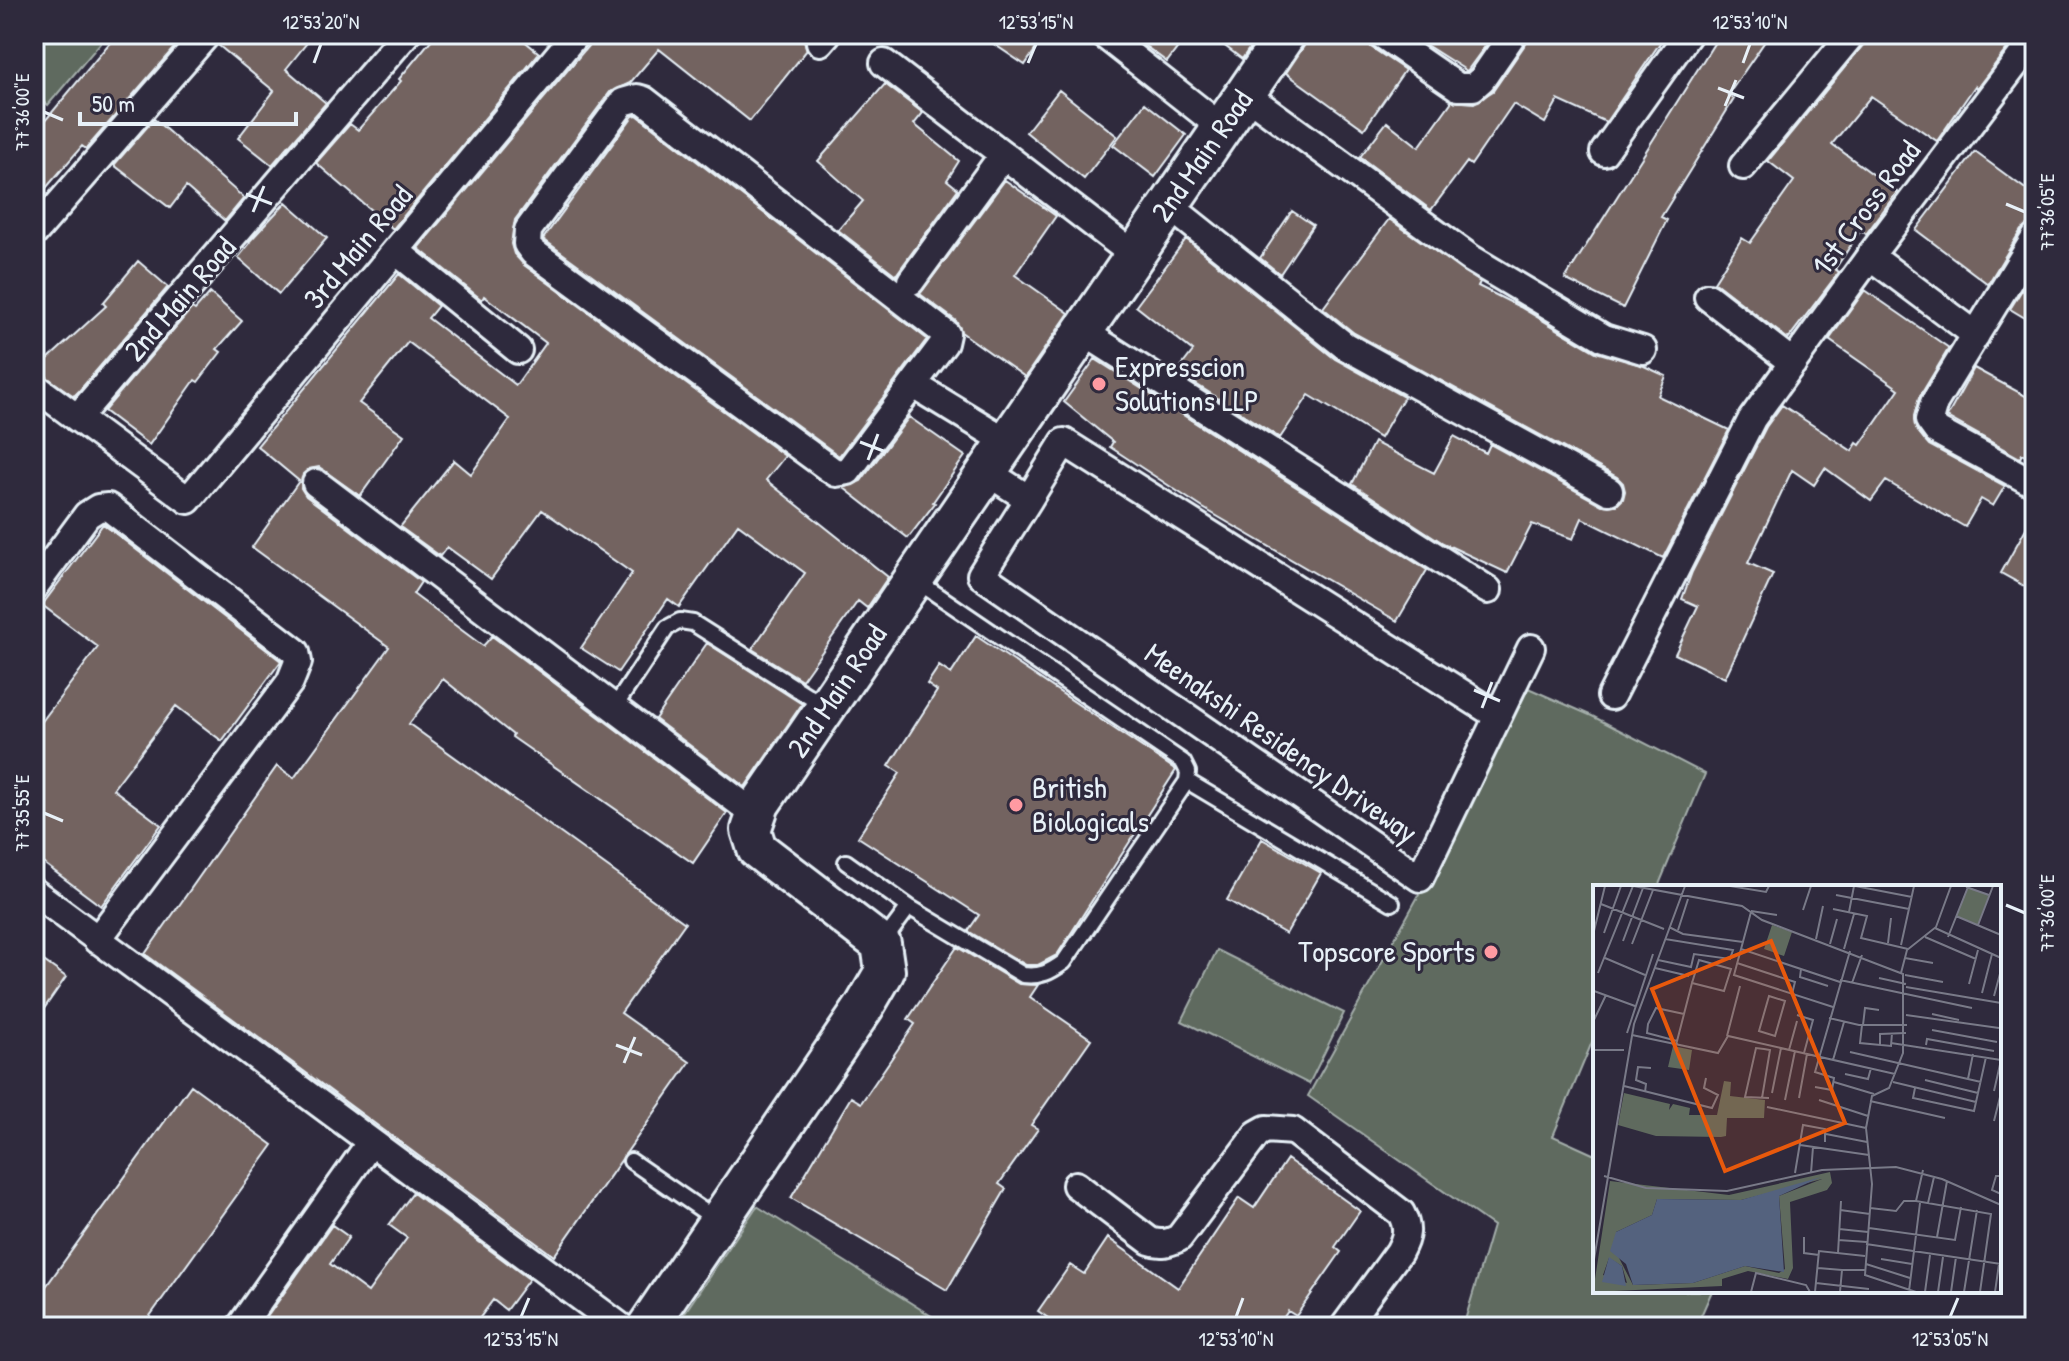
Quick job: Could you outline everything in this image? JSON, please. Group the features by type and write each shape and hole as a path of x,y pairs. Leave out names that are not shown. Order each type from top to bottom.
{"street":[{"path":"34,233 207,34"},
{"name":"2nd Main Road","path":"77,418 406,34"},
{"name":"3rd Main Road","path":"77,418 188,500 576,34"},
{"path":"1103,34 1221,127"},
{"name":"2nd Main Road","path":"756,815 760,804 1167,204 1286,34"},
{"path":"1381,34 1458,87 1473,87 1482,79 1513,34"},
{"path":"1604,152 1688,34"},
{"path":"1743,166 1852,34"},
{"name":"1st Cross Road","path":"1611,696 1752,419 1870,256 2035,38"},
{"path":"884,63 1134,255"},
{"path":"1245,94 1470,258 1604,338 1643,350"},
{"path":"629,99 644,100 942,329 946,340 914,385 848,471 836,473 533,252 527,244 528,230 623,102 629,99"},
{"path":"911,281 1003,155"},
{"path":"1167,204 1345,346 1609,491"},
{"path":"2035,238 1934,403 1929,420 1937,431 2035,484"},
{"path":"396,251 518,350"},
{"path":"1870,256 1976,335"},
{"path":"1708,297 1793,363"},
{"path":"1082,331 1488,590"},
{"path":"914,385 1026,502"},
{"path":"34,386 77,418"},
{"name":"Meenakshi Residency Driveway","path":"1064,442 1498,716 1420,878 981,575 1026,502 1064,442"},
{"path":"316,483 756,815 751,830 757,849 881,944 885,971 878,983 647,1327"},
{"path":"34,587 87,515 98,508 108,507 296,652 298,662 290,682 97,940"},
{"path":"1498,716 1531,648"},
{"path":"34,892 371,1142 606,1323"},
{"path":"1076,1185 1150,1241 1169,1243 1179,1238 1257,1134 1266,1129 1293,1131 1401,1213 1407,1224 1406,1239 1399,1252 1344,1327"},
{"path":"240,1327 371,1142"}],"lane":[{"path":"846,862 909,907 1023,975 1035,977 1048,973 1064,962 1187,781 1188,772 1183,762 914,579"},
{"path":"614,708 667,628 680,621 693,623 826,707"},
{"path":"1187,781 1392,903"},
{"path":"881,944 909,907"},
{"path":"631,1161 718,1222"}],"green space":[{"path":"34,34 108,34 48,105 34,93"},
{"name":"Topscore Sports","path":"1528,688 1592,716 1705,774 1659,885 1593,885 1593,1040 1553,1136 1593,1154 1593,1293 1711,1293 1696,1327 1463,1327 1493,1226 1308,1096"},
{"path":"1217,950 1344,1013 1309,1084 1182,1021"},
{"path":"757,1206 933,1317 926,1327 675,1327"}],"building":[{"path":"117,34 186,34 86,149 82,146 34,202 34,134"},
{"path":"223,34 314,34 286,69 326,103 272,165 238,138 274,91 218,45"},
{"path":"436,34 516,34 539,53 393,229 316,163 350,124 358,130 401,81 399,79"},
{"path":"598,34 807,34 804,40 807,50 750,121 659,49 630,83 610,92 515,220 511,244 514,254 524,265 785,456 766,480 888,577 867,608 858,601 802,680 752,649 805,573 738,524 679,607 668,599 618,672 581,648 632,573 542,510 491,579 447,547 440,556 400,527 454,460 471,474 510,419 408,342 359,403 404,435 360,496 319,467 303,474 301,488 306,496 421,582 413,594 483,646 492,636 727,813 693,863 512,737 443,679 409,724 685,923 621,1013 690,1062 554,1256 145,954 277,766 294,778 389,647 252,547 299,481 257,446 399,274 438,306 428,318 516,385 546,343 484,296 482,300 418,248"},
{"path":"979,34 1046,34 1025,65"},
{"path":"1129,34 1188,34 1167,62"},
{"path":"1209,34 1259,34 1242,59"},
{"path":"1308,34 1365,34 1371,47 1405,70 1364,129 1286,73 1304,46"},
{"path":"1409,34 1494,34 1467,71"},
{"path":"1529,34 1666,34 1606,122 1558,100 1545,123 1513,104 1471,165 1467,162 1431,210 1360,157 1387,122 1419,147 1452,101 1474,103 1493,91"},
{"path":"1720,34 1770,34 1728,95 1734,99 1661,217 1667,220 1623,308 1565,279"},
{"path":"1868,34 2018,34 1977,88 1975,86 1937,141 1871,96 1832,144 1897,192 1866,234 1861,230 1835,269 1839,272 1788,339 1714,282 1742,238 1750,243 1794,181 1768,161 1864,44"},
{"path":"885,84 923,113 914,124 959,161 947,180 958,189 896,275 838,230 863,201 818,161"},
{"path":"1059,90 1117,136 1084,179 1026,132"},
{"path":"1145,103 1186,135 1155,177 1113,145"},
{"path":"637,115 927,339 839,456 543,239 633,116"},
{"path":"154,119 244,198 225,221 186,187 170,208 114,165"},
{"path":"1975,152 2035,196 2035,222 2021,230 1988,284 1916,230"},
{"path":"1005,180 1056,216 1015,275 1069,313 1025,377 961,332 956,321 920,294"},
{"path":"286,202 327,238 279,294 238,258"},
{"path":"1292,211 1313,225 1280,274 1260,258"},
{"path":"1389,219 1480,282 1478,286 1596,352 1666,376 1658,396 1729,430 1663,558 1582,518 1573,539 1532,524 1507,573 1443,543 1352,484 1374,442 1434,473 1454,436 1486,453 1490,444 1602,505 1617,505 1625,491 1617,477 1354,333 1323,308"},
{"path":"1186,239 1335,359 1404,397 1380,438 1309,395 1280,438 1177,372 1193,351 1136,306"},
{"path":"138,261 168,287 74,396 36,370 106,306 103,303"},
{"path":"2035,269 2035,324 2010,309"},
{"path":"1865,290 1949,348 1919,398 1914,416 1916,429 1929,445 2005,486 1993,506 1981,499 1965,527 1886,481 1871,501 1825,468 1814,485 1792,470 1748,563 1773,574 1725,678 1675,654 1698,606 1682,599 1692,572 1766,427 1782,405 1852,451 1857,443 1860,445 1899,389 1829,340"},
{"path":"210,293 242,321 217,349 221,352 198,382 195,380 149,445 104,411 192,308 195,310"},
{"path":"1095,359 1427,570 1397,621 1203,508 1110,447 1113,442 1064,402"},
{"path":"1974,368 2035,401 2035,461 2022,454 2020,458 1947,417"},
{"path":"909,417 965,456 908,538 844,488 861,481"},
{"path":"2035,512 2035,592 2001,573"},
{"path":"103,524 281,661 222,741 176,706 113,789 161,825 101,906 34,856 34,732 98,647 42,605"},
{"name":"British Biologicals","path":"976,636 1176,770 1057,955 1038,965 1026,965 968,931 979,915 858,837 900,773 889,766 937,691 927,684 939,666 951,674"},
{"path":"707,643 802,704 745,787 655,719"},
{"path":"1262,839 1321,873 1286,934 1227,900"},
{"path":"957,947 1019,984 1038,985 1030,997 1091,1039 1031,1125 1038,1129 999,1184 1006,1189 947,1290 791,1198 851,1097 861,1103 915,1024 908,1019"},
{"path":"34,954 66,977 34,1023"},
{"path":"191,1085 273,1145 142,1327 34,1327 34,1303"},
{"path":"1287,1159 1360,1211 1335,1247 1341,1252 1296,1316 1288,1311 1277,1327 1042,1327 1048,1318 1038,1311 1070,1265 1084,1274 1108,1238 1178,1288 1239,1198 1254,1208"},
{"path":"413,1193 529,1279 506,1310 493,1300 473,1327 260,1327 332,1225 349,1237 330,1264 368,1292 407,1238 389,1225"}],"place":[{"name":"Expresscion Solutions LLP","path":"1099,384"},
{"name":"British Biologicals","path":"1016,805"},
{"name":"Topscore Sports","path":"1491,952"}]}
